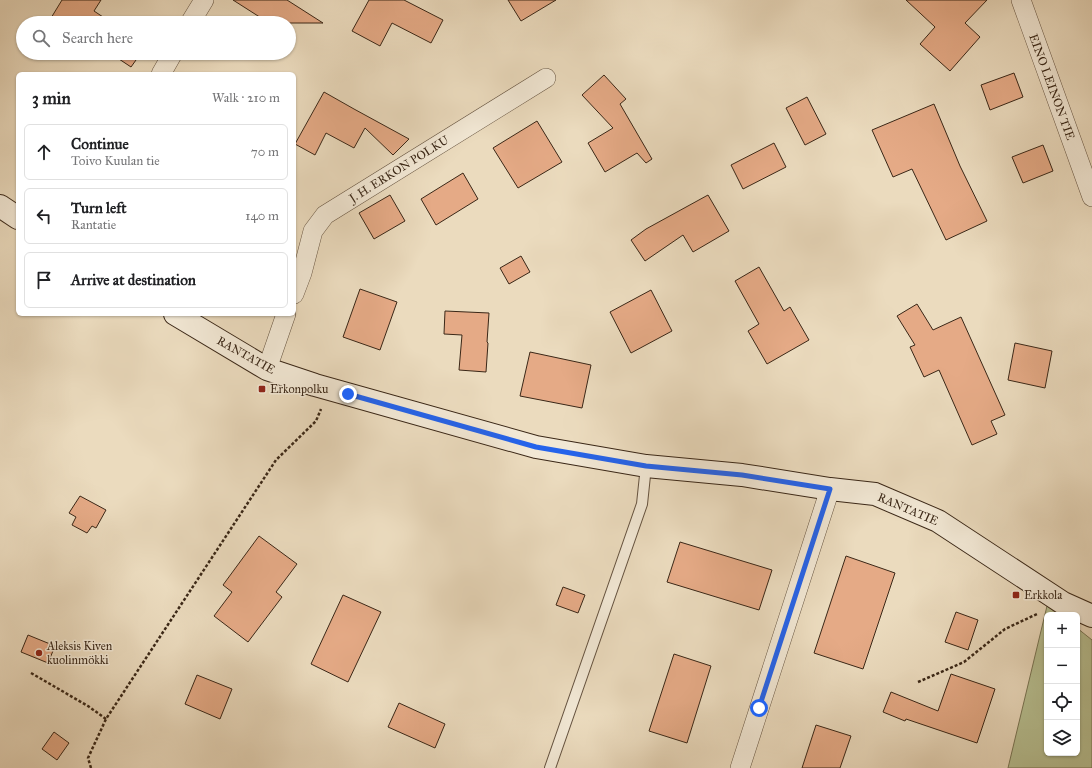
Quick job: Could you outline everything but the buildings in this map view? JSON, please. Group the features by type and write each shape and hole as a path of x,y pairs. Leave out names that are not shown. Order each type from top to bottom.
{"street":[{"path":"194,16 204,0"},
{"name":"EINO LEINON TIE","path":"1020,0 1092,197"},
{"path":"162,72 169,60"},
{"name":"J. H. ERKON POLKU","path":"296,289 302,273 313,231 325,215 546,78"},
{"path":"0,206 16,217"},
{"name":"RANTATIE","path":"178,316 267,369 330,389 536,447 646,466 742,475 830,489 875,494 938,521 1063,603 1092,616"},
{"path":"267,369 285,316"},
{"path":"740,768 830,489"}],"lane":[{"path":"550,768 642,504 646,466"}],"path":[{"path":"91,768 88,758 106,719 276,460 316,421 330,389"},
{"path":"918,682 964,662 1005,629 1063,603"},
{"path":"31,673 88,706 106,719"}],"green space":[{"path":"1047,606 1055,612 1046,612"},
{"path":"1044,618 1044,756 1080,756 1080,630 1092,640 1092,768 1008,768"}],"place":[{"name":"Erkonpolku","path":"262,389"},
{"name":"Erkkola","path":"1016,595"},
{"name":"Aleksis Kiven kuolinmökki","path":"39,653"}],"route":[{"path":"348,394 536,447 646,466 742,475 830,489 759,708"}]}
